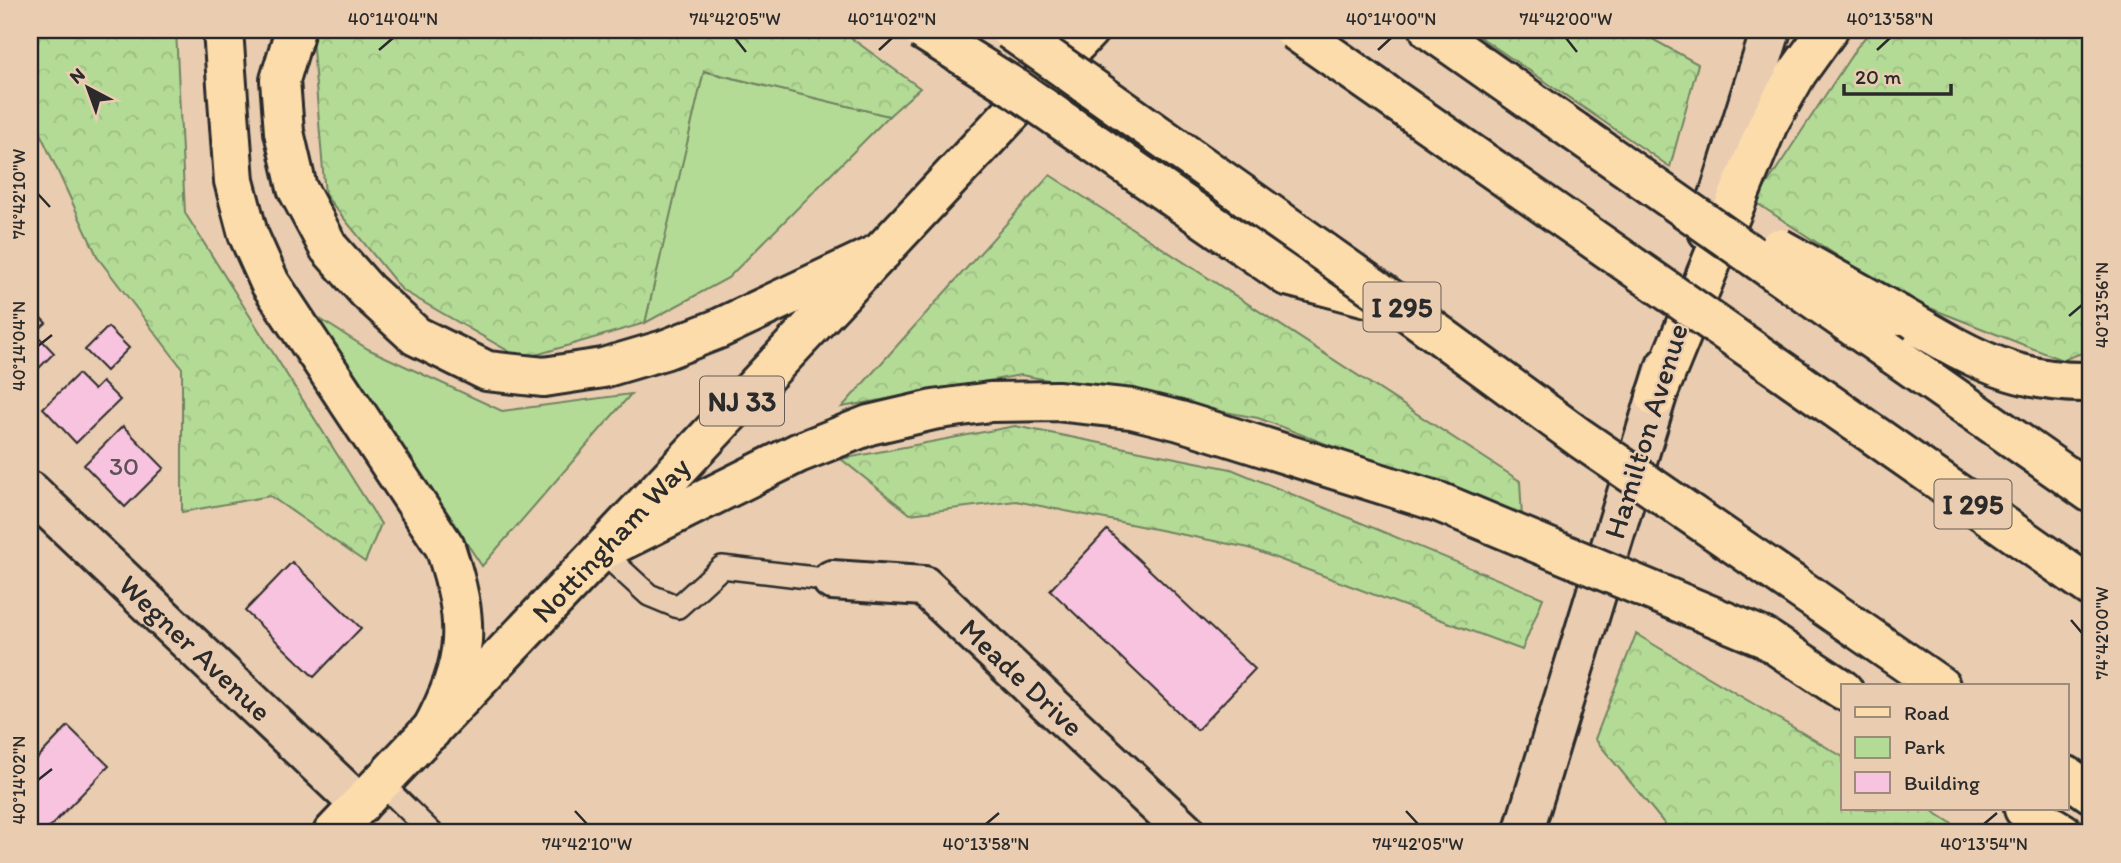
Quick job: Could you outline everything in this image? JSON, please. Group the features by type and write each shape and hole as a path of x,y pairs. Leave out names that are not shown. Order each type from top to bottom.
{"main road":[{"path":"223,30 234,181 248,234 270,283 445,547 459,592 463,626 459,664 447,700 431,730"},
{"path":"295,30 280,80 285,132 297,188 329,248 366,291 416,336 487,371 544,377 603,368 664,350 718,329 882,252"},
{"path":"922,30 1015,88 1287,276 1400,306"},
{"name":"I 295","path":"1010,30 1400,306 1580,438 1937,684"},
{"name":"Nottingham Way","path":"333,833 1089,30"},
{"name":"I 295","path":"1294,30 2091,587"},
{"path":"1430,30 2091,493"},
{"path":"1656,397 1768,124 1797,74 1828,30"},
{"path":"1574,131 1979,361 2022,375 2067,382 2091,382"},
{"path":"601,551 798,453 869,425 933,410 990,402 1057,401 1132,409 1180,421 1439,502 1765,638 1841,689"},
{"path":"2068,777 2091,793"},
{"path":"2026,810 2063,833"}],"street":[{"name":"Hamilton Avenue","path":"1523,833 1771,30"},
{"name":"Wegner Avenue","path":"30,491 371,794"},
{"name":"Meade Drive","path":"832,580 924,586 1186,833"}],"lane":[{"path":"601,551 649,595 678,607 722,567 832,580"},
{"path":"371,794 432,833"}],"green space":[{"path":"30,30 176,30 185,213 381,524 365,562 270,496 182,512 182,368 98,258 35,122 30,117"},
{"path":"318,30 840,30 920,88 889,116 704,71 645,323 522,359 402,290 325,195 312,37"},
{"path":"1470,30 1636,30 1698,64 1670,167"},
{"path":"1871,30 2091,30 2091,350 2062,360 1897,295 1755,202 1857,47"},
{"path":"703,71 889,116 728,278 645,323"},
{"path":"1050,175 1520,481 1522,518 1258,418 1021,375 842,407"},
{"path":"312,314 368,349 502,411 631,394 482,566"},
{"path":"1015,426 1231,469 1543,598 1522,650 1249,548 1016,501 910,514 841,459"},
{"path":"1636,634 1841,756 1841,810 1931,810 1967,833 1672,833 1595,739"}],"building":[{"path":"32,309 46,323 35,333 54,353 30,377 30,311"},
{"path":"108,327 129,348 106,371 85,350"},
{"path":"78,374 94,390 102,382 120,400 76,443 43,408"},
{"path":"123,426 164,468 125,507 84,465"},
{"path":"1107,530 1255,669 1197,730 1050,590"},
{"path":"292,562 361,628 314,677 245,611"},
{"path":"68,726 109,766 44,833 30,833 30,766"}]}
